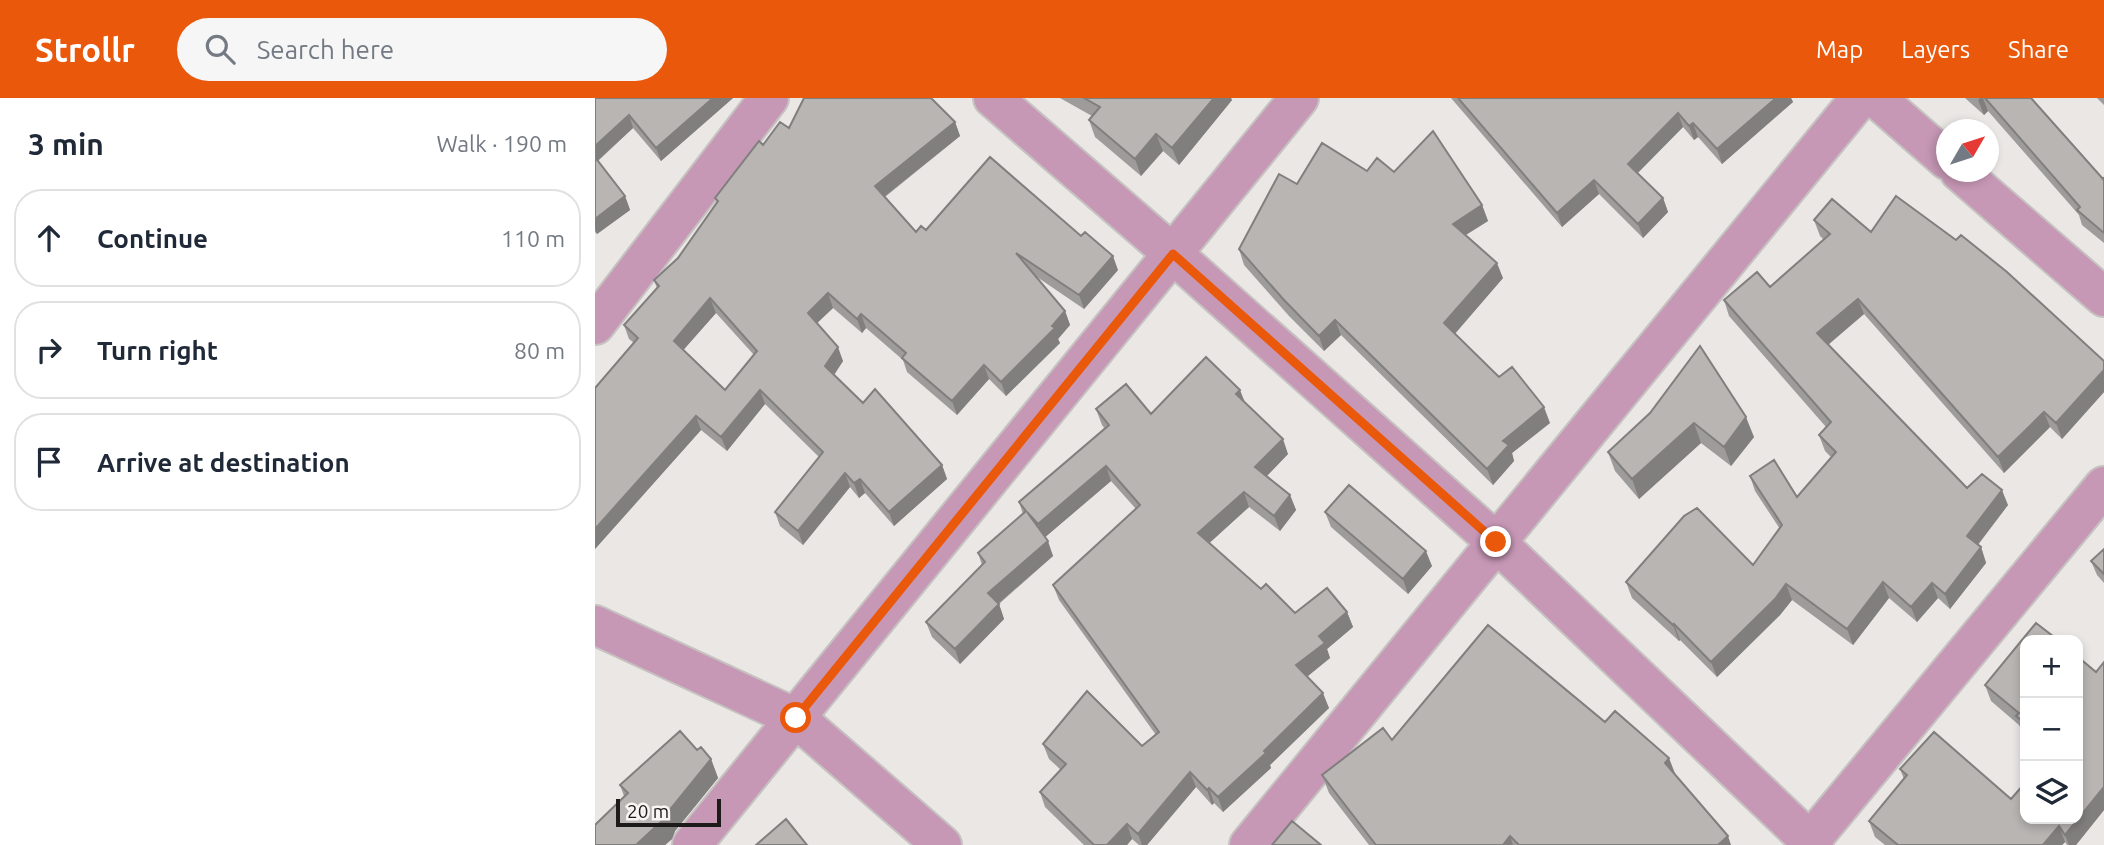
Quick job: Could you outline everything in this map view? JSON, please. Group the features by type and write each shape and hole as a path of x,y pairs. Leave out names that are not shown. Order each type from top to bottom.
{"street":[{"path":"595,325 769,98"},
{"path":"993,98 1173,254 1496,542 1811,844 2104,486"},
{"path":"692,845 1299,98"},
{"path":"1249,845 1860,98"},
{"path":"1876,98 1936,150"},
{"path":"1972,182 2104,297"},
{"path":"595,625 796,718 942,845"}],"building":[{"path":"595,98 713,98 656,148 629,115 595,146"},
{"path":"804,98 931,98 955,122 875,186 916,232 921,226 926,230 990,157 1081,236 1085,232 1113,256 1079,295 1016,253 1065,311 1052,326 1055,328 1001,382 984,365 952,401 902,358 906,353 861,314 857,319 828,293 808,313 838,347 825,366 863,403 875,389 942,465 889,512 860,479 854,483 845,473 798,531 775,512 823,452 760,390 721,437 696,416 595,529 595,388 638,338 624,325 659,286 654,280 678,258 718,201 715,198 759,141 763,145 780,122 789,128","holes":["710,298 757,351 725,390 674,341"]},
{"path":"1084,98 1214,98 1172,148 1156,134 1135,159 1089,120 1100,107"},
{"path":"1458,98 1776,98 1717,149 1693,123 1689,126 1678,113 1628,164 1663,198 1638,224 1594,180 1557,213"},
{"path":"1985,98 2031,98 2104,178 2104,233 2077,210 2080,207"},
{"path":"1433,131 1482,205 1453,224 1497,263 1444,323 1499,377 1512,367 1544,407 1503,441 1509,445 1487,469 1335,320 1319,336 1239,249 1279,174 1297,184 1322,143 1367,171 1377,158 1394,172"},
{"path":"595,157 625,196 595,219"},
{"path":"1896,196 1956,240 1961,235 2007,272 2104,361 2104,370 2056,423 2044,412 1998,457 1858,299 1817,333 1967,488 1982,474 2002,490 1967,536 1981,547 1945,594 1932,583 1911,607 1883,582 1847,629 1786,584 1775,599 1711,662 1674,624 1626,582 1684,516 1697,508 1753,565 1782,525 1750,476 1774,460 1797,497 1836,452 1819,435 1831,422 1724,300 1757,272 1770,287 1830,234 1814,220 1832,199 1871,232"},
{"path":"1700,346 1746,417 1724,447 1694,423 1632,479 1608,452 1650,413"},
{"path":"1206,357 1240,390 1236,394 1283,439 1255,467 1290,495 1274,516 1244,492 1198,533 1261,589 1266,584 1295,613 1327,588 1347,612 1319,636 1325,643 1296,665 1323,693 1264,751 1266,753 1218,797 1209,788 1207,790 1190,772 1138,834 1127,824 1107,845 1094,845 1040,792 1066,764 1043,744 1087,691 1142,746 1159,732 1053,585 1140,505 1106,466 1038,524 1027,512 1048,541 988,593 999,604 955,649 926,622 985,562 978,553 1026,511 1019,502 1109,425 1096,409 1126,384 1151,414"},
{"path":"1349,485 1426,551 1403,579 1325,512"},
{"path":"2104,549 2104,574 2091,561"},
{"path":"2036,623 2052,635 2026,635"},
{"path":"1488,625 1605,722 1615,711 1669,758 1665,763 1728,836 1718,845 1519,845 1510,836 1503,845 1376,845 1322,775 1383,728 1392,740"},
{"path":"2020,642 2020,719 2016,716 2019,713 1985,685"},
{"path":"2083,661 2096,672 2104,662 2104,787 2083,813"},
{"path":"680,731 697,750 701,747 711,759 664,819 636,845 595,845 595,825 628,793 620,785"},
{"path":"1934,732 2011,799 2020,789 2020,824 2074,824 2065,835 2059,826 2043,845 1898,845 1869,821 1907,775 1900,769"},
{"path":"786,819 807,845 756,845"},
{"path":"1292,821 1321,845 1272,845"}],"route":[{"path":"796,718 1173,254 1496,542"}]}
